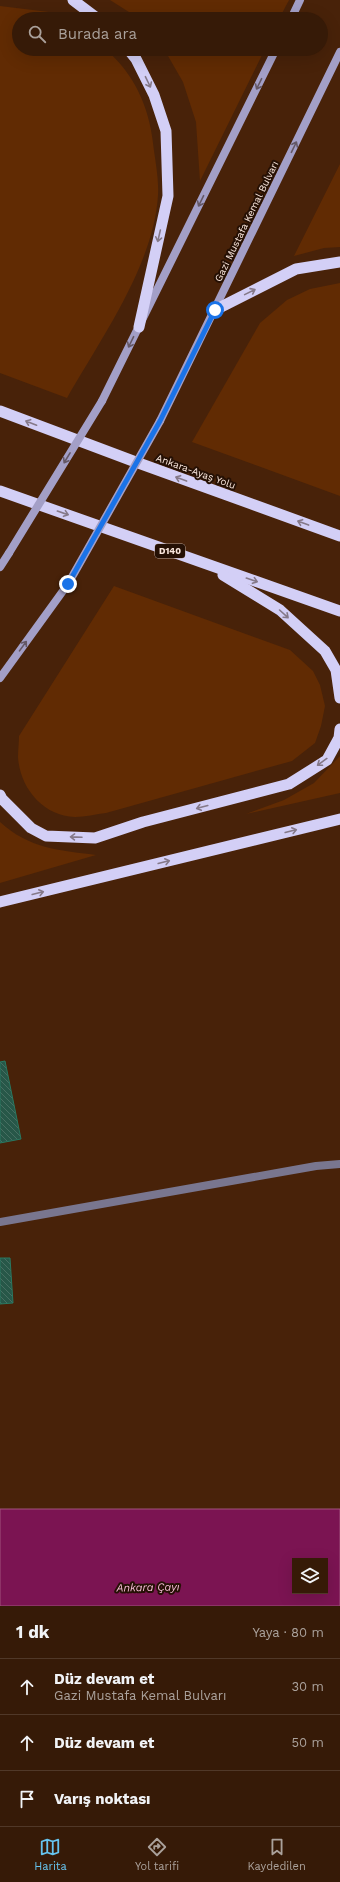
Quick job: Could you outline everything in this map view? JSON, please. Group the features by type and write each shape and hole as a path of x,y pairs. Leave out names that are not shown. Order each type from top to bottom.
{"highway":[{"path":"73,0 89,12"},
{"path":"134,56 154,95 166,131 168,196 139,327"},
{"path":"215,310 296,270 340,262"},
{"name":"Ankara-Ayaş Yolu","path":"0,411 140,464 340,536"},
{"name":"D140","path":"0,491 340,611"},
{"path":"204,563 280,610 325,651 336,670 340,698"},
{"path":"0,795 2,799 31,828 46,836 95,838 144,822 289,784 327,760 339,738 340,729"},
{"path":"0,902 340,819"}],"main road":[{"path":"294,12 300,0"},
{"name":"Gazi Mustafa Kemal Bulvarı","path":"0,678 68,584 160,421 340,52"},
{"path":"0,567 102,401 273,56"}],"street":[{"path":"0,1222 308,1168 340,1164"}],"shaded area":[{"path":"110,0 289,0 283,12 129,12"},
{"path":"0,6 49,12 12,12 12,56 113,56 115,58 132,80 144,104 148,116 157,176 158,195 154,221 147,248 136,274 110,326 67,398 0,373"},
{"path":"168,56 262,56 200,181 196,122 183,82"},
{"path":"340,164 340,247 324,248 294,256"},
{"path":"340,283 340,496 192,442 260,323 287,300 310,289"},
{"path":"114,586 290,650 313,671 320,685 325,706 321,726 315,743 292,761 106,813 75,817 53,812 43,806 28,789 23,779 18,757 19,736"},
{"path":"340,756 340,793 246,814 284,800 314,783"},
{"path":"0,822 22,838 45,847 69,852 96,855 0,883"}],"water":[{"name":"Ankara Çayı","path":"0,1509 340,1509 340,1606 0,1606"}],"building":[{"path":"5,1061 21,1139 0,1143 0,1062"},
{"path":"0,1258 10,1258 13,1303 0,1304"}],"route":[{"path":"68,584 160,421 215,310"}]}
